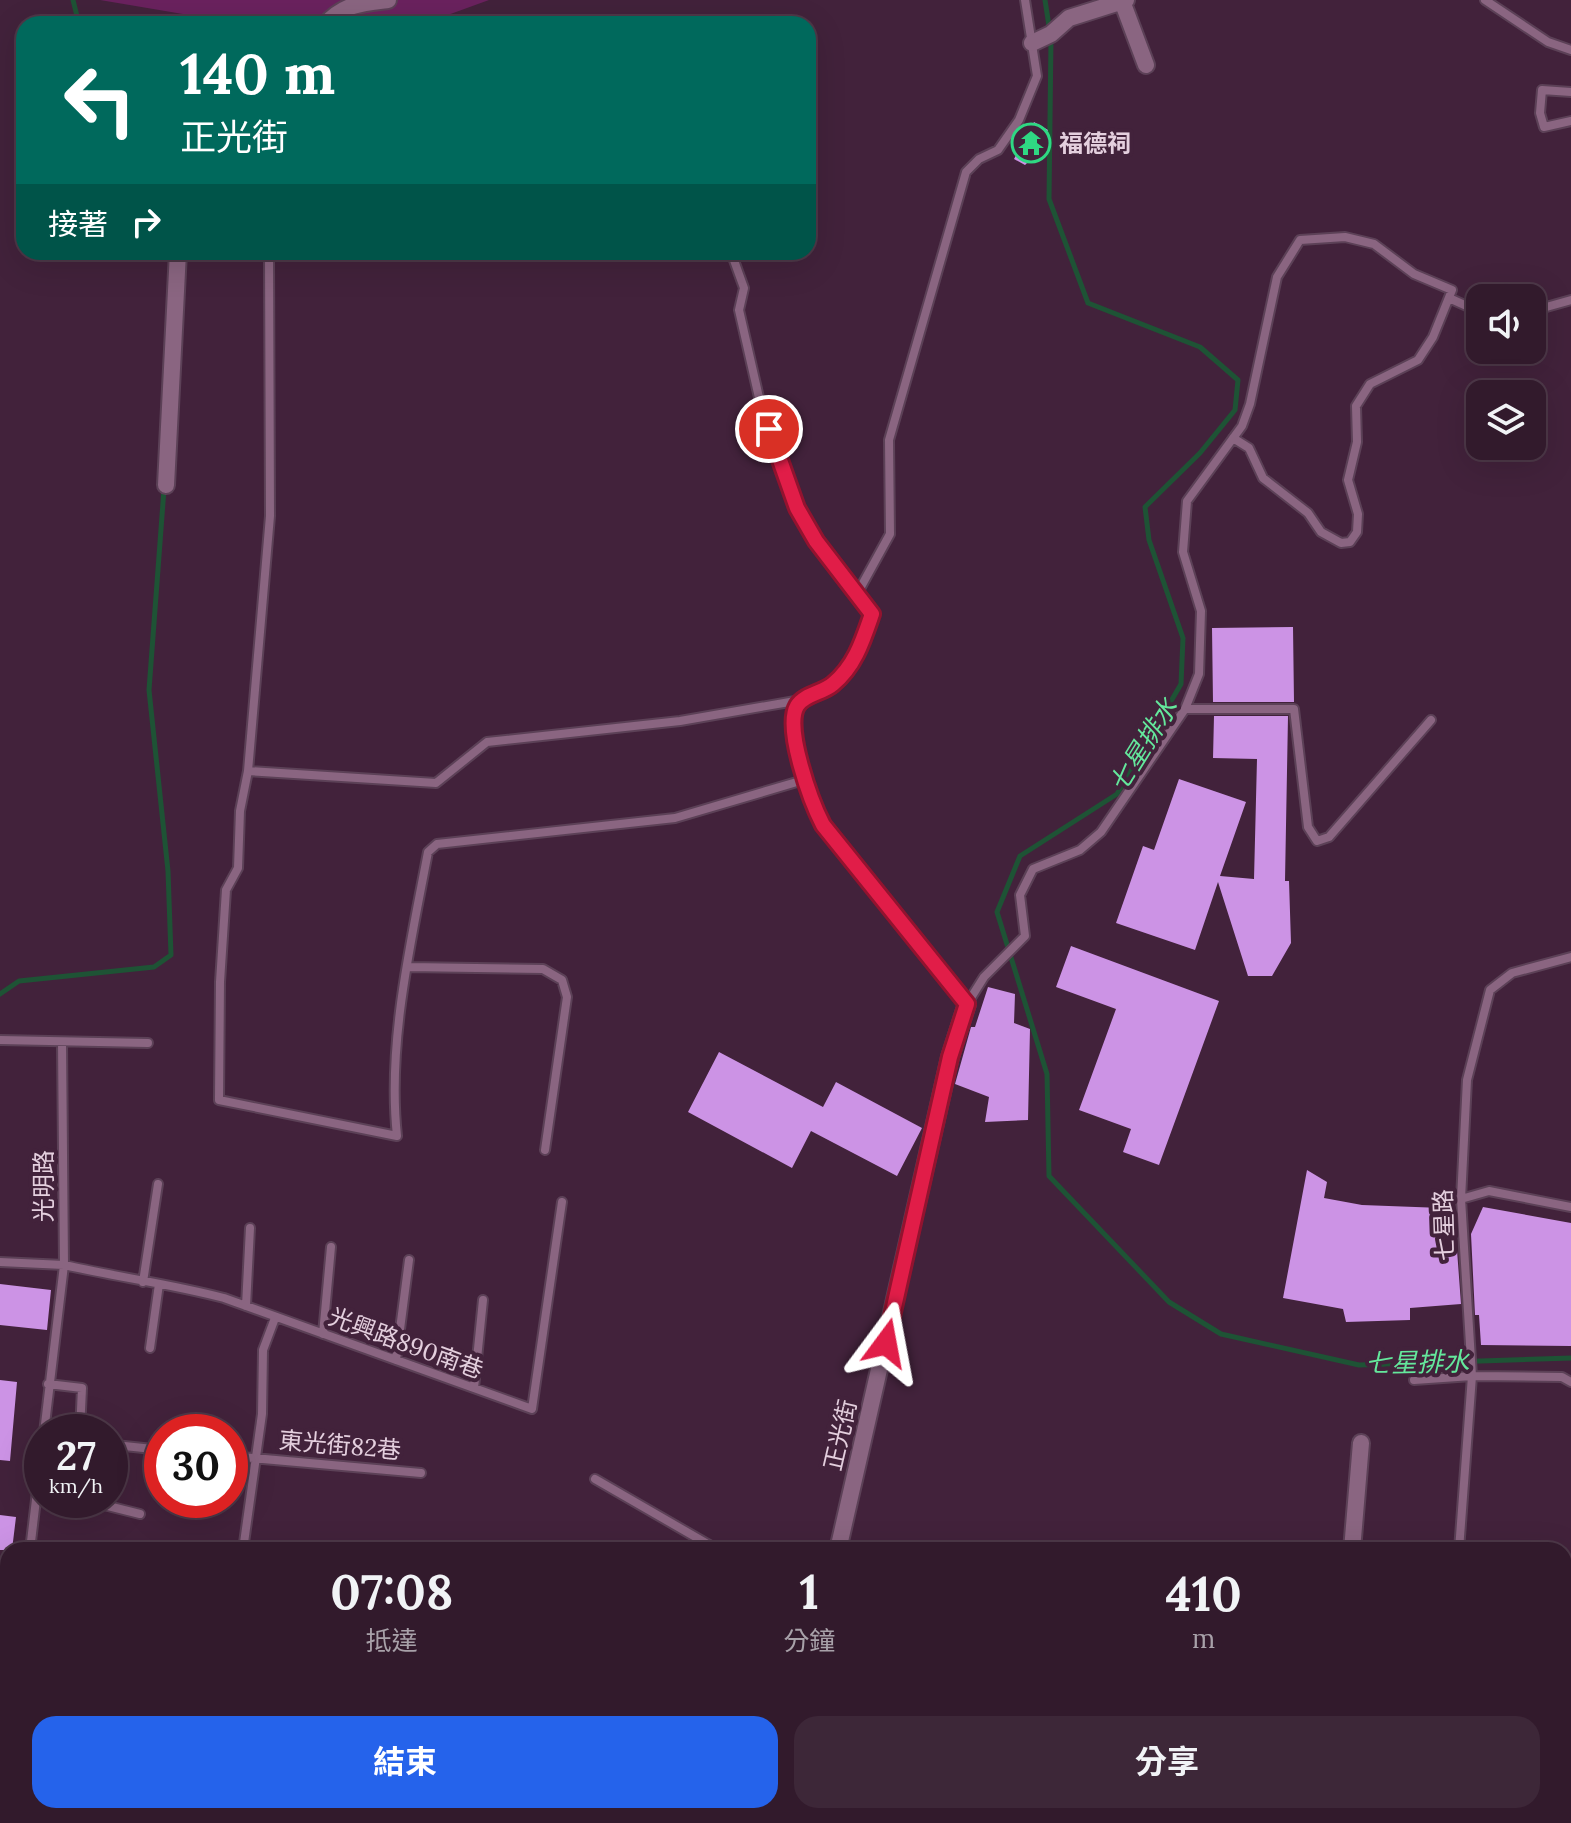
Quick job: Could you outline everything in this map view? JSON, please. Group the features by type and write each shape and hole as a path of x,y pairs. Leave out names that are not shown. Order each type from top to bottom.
{"street":[{"path":"333,16 352,4 388,0"},
{"path":"1032,43 1051,34 1069,18 1124,0 1146,65"},
{"path":"166,485 178,260"},
{"name":"正光街","path":"840,1542 950,1057 967,1004"},
{"path":"1353,1542 1361,1443"}],"lane":[{"path":"857,594 890,534 889,440 966,172 979,159 998,150 1019,120 1037,76 1025,0"},
{"path":"1485,0 1548,42 1571,50"},
{"path":"1571,92 1542,90 1540,113 1544,127 1571,121"},
{"path":"802,700 795,708 793,742 807,779 810,799 823,825 967,1004 984,977 1025,936 1020,895 1033,869 1080,850 1101,832 1185,709 1199,674 1201,611 1183,552 1187,501 1233,438 1250,404 1277,277 1300,240 1345,237 1374,244 1414,274 1452,290 1433,337 1418,360 1370,384 1356,406 1357,442 1348,480 1358,514 1357,532 1350,542 1341,543 1321,532 1308,513 1263,478 1249,448 1233,438"},
{"path":"269,260 270,516 248,771 240,811 238,868 226,890 220,982 219,1100 397,1136 393,1095 408,967 428,852 437,844 675,818 807,779"},
{"path":"248,771 436,783 487,742 680,721 802,700 831,686 859,652 872,614 816,541 797,508 760,402 739,310 744,288 734,260"},
{"path":"1449,298 1466,306"},
{"path":"1546,307 1571,300"},
{"path":"1185,709 1294,709 1308,827 1317,841 1329,837 1431,720"},
{"name":"七星路","path":"1460,1542 1472,1374 1461,1199 1467,1080 1490,990 1512,973 1571,957"},
{"path":"408,967 543,969 562,980 567,997 545,1150"},
{"path":"0,1040 148,1043"},
{"name":"光明路","path":"46,1414 64,1265 62,1042"},
{"path":"143,1282 158,1184"},
{"path":"1461,1199 1489,1191 1571,1207"},
{"name":"光興路890南巷","path":"64,1265 143,1282 177,1285 246,1306 532,1409 562,1202"},
{"path":"246,1306 250,1228"},
{"path":"323,1334 331,1247"},
{"path":"396,1360 409,1260"},
{"path":"0,1262 64,1265"},
{"path":"150,1348 159,1284"},
{"path":"474,1388 483,1300"},
{"path":"244,1542 262,1414 263,1350 275,1318"},
{"path":"1414,1380 1472,1374 1562,1377 1571,1382"},
{"path":"48,1384 82,1388 81,1414"},
{"name":"東光街82巷","path":"248,1458 421,1473"},
{"path":"595,1479 704,1542"},
{"path":"128,1511 140,1514"},
{"name":"光明路","path":"31,1542 36,1518"}],"shaded area":[{"path":"100,0 489,0 445,16 195,16"}],"building":[{"name":"福德祠","path":"1034,122 1048,130 1040,144 1040,160 1030,160 1025,165 1014,159"},
{"path":"1293,627 1294,702 1213,702 1212,628"},
{"path":"1214,716 1288,716 1285,881 1289,881 1291,943 1272,976 1248,976 1218,882 1195,950 1116,923 1143,846 1154,850 1179,779 1246,802 1220,876 1254,879 1257,759 1213,758"},
{"path":"1071,946 1219,1001 1159,1165 1123,1152 1131,1129 1079,1110 1116,1009 1056,987"},
{"path":"988,987 1015,994 1014,1023 1030,1029 1028,1120 985,1122 989,1097 955,1084 971,1027 975,1027"},
{"path":"719,1052 823,1107 836,1082 922,1128 897,1176 811,1131 792,1168 688,1112"},
{"path":"1307,1170 1327,1182 1324,1198 1362,1205 1442,1208 1445,1250 1457,1250 1461,1304 1410,1308 1410,1320 1346,1322 1343,1309 1283,1298"},
{"path":"1483,1207 1571,1223 1571,1346 1481,1345 1479,1315 1475,1315 1471,1234"},
{"path":"0,1284 51,1290 47,1330 0,1325"},
{"path":"0,1380 17,1382 10,1461 0,1460"},
{"path":"0,1515 16,1517 13,1542 0,1542"}],"waterway":[{"path":"73,0 77,16"},
{"name":"七星排水","path":"1045,0 1051,39 1049,199 1088,303 1200,347 1238,380 1235,410 1200,453 1145,507 1149,540 1183,638 1181,684 1117,794 1020,856 997,912 1047,1074 1049,1176 1169,1302 1221,1334 1359,1365 1571,1358"},
{"path":"0,994 19,981 154,967 171,955 168,871 149,690 164,489"}],"place":[{"name":"福德祠","path":"1031,143"}],"route":[{"path":"769,429 797,508 816,541 872,614 859,652 845,672 831,686 802,700 795,708 793,742 807,779 810,799 823,825 967,1004 950,1057 886,1343"}]}
